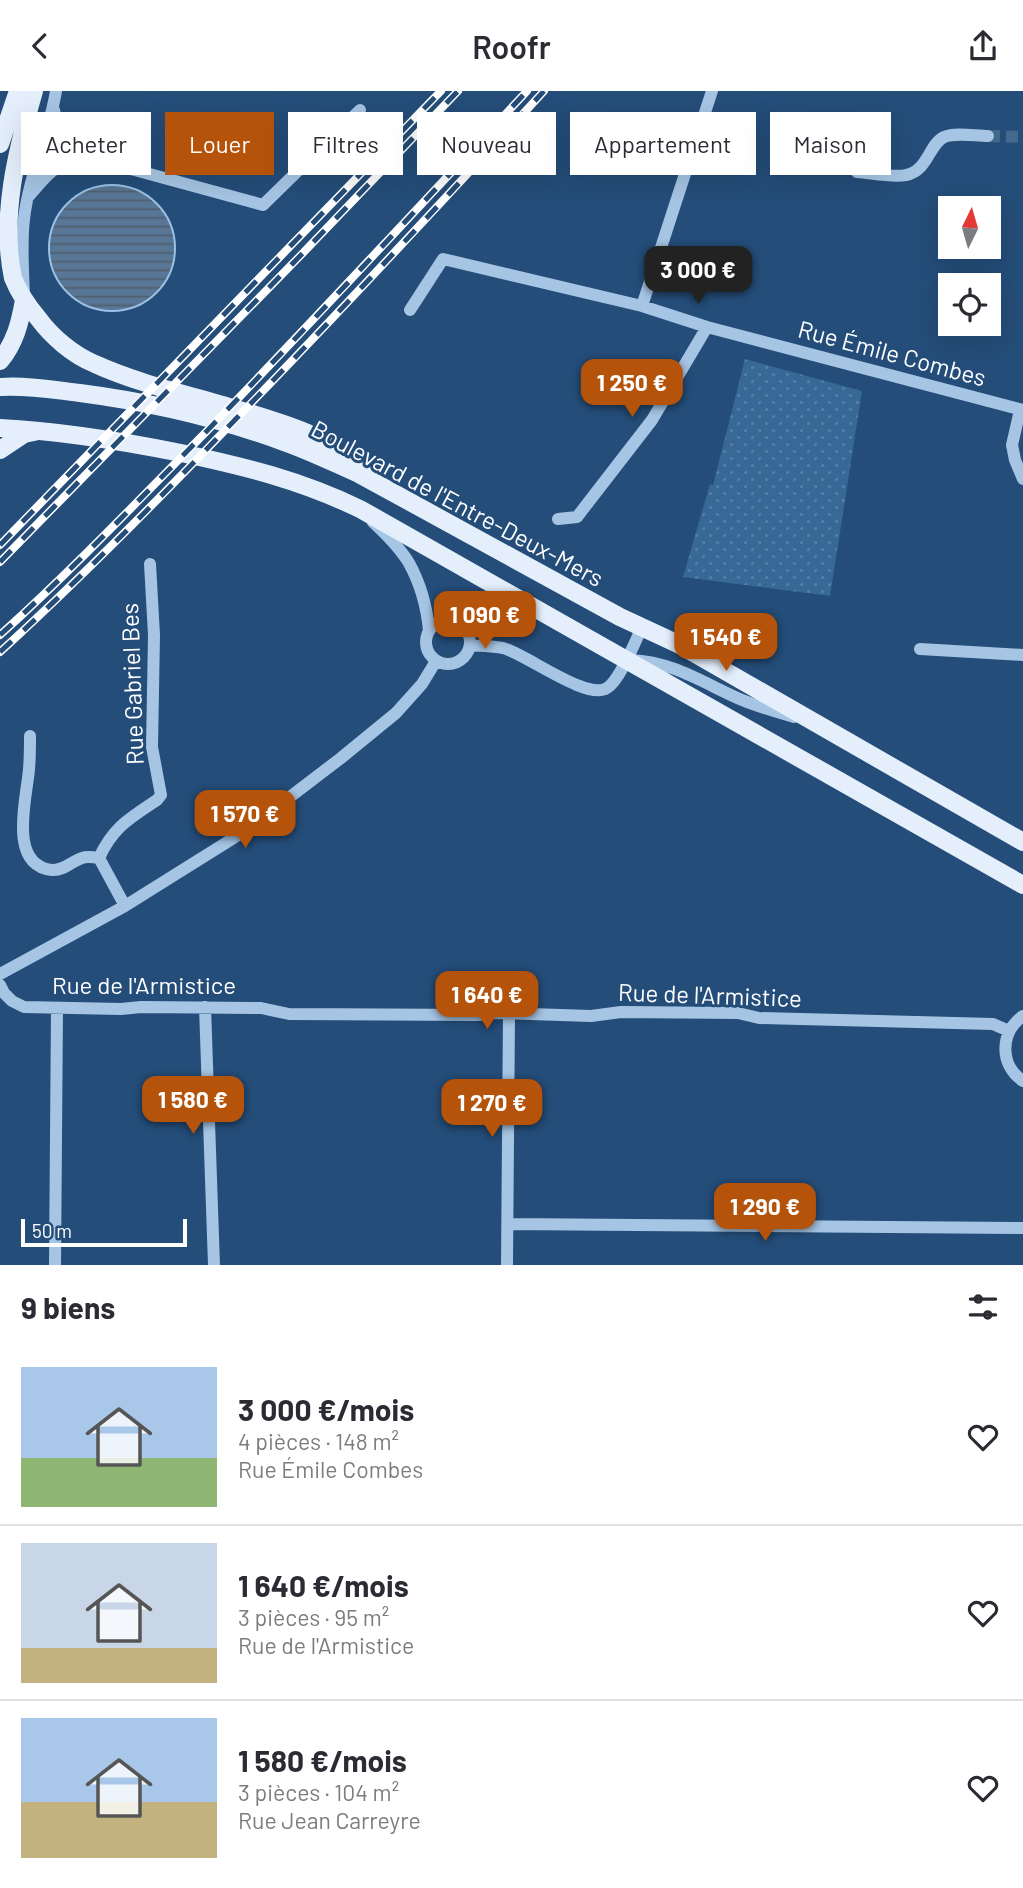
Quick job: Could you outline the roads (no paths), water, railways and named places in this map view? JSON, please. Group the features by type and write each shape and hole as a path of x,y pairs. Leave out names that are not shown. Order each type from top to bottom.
{"main road":[{"path":"0,144 19,91"},
{"path":"34,91 15,158 6,216 7,250 14,278 24,300 48,331 93,364 131,378 289,424 324,439 359,462 399,496"},
{"path":"0,362 18,331 24,300"},
{"name":"Boulevard de l'Entre-Deux-Mers","path":"0,387 41,388 118,398 171,409 273,438 316,454 359,474 678,644 1023,842"},
{"name":"Boulevard de l'Entre-Deux-Mers","path":"0,428 41,430 157,448 252,468 308,486 360,509 1022,885"},
{"path":"0,450 23,434 41,430"}],"street":[{"path":"24,300 24,218 34,169 54,110 56,91"},
{"path":"642,306 712,91"},
{"path":"151,174 263,205 360,110"},
{"path":"891,174 906,175 916,171 943,138 988,136"},
{"path":"28,197 47,175"},
{"name":"Rue Émile Combes","path":"410,310 443,259 642,306 707,327 1021,410"},
{"path":"558,519 577,517 602,485 652,420 707,327"},
{"path":"1021,410 1012,445 1023,479"},
{"path":"360,509 409,563 428,617 429,631"},
{"name":"Rue Gabriel Bes","path":"99,858 105,845 122,823 158,800 161,795 152,747 154,635 149,564"},
{"path":"455,622 467,631 470,645 465,656 449,664 436,661 428,650 427,637 434,625 455,622"},
{"path":"470,645 503,649 577,686 598,691 611,685 627,660 642,627"},
{"path":"920,649 1023,655"},
{"path":"627,660 656,662 674,667 745,701 818,726"},
{"path":"0,974 125,906 248,829 396,712 422,684 436,661"},
{"path":"30,736 22,834 29,856 38,865 51,870 60,869 85,856 99,858 125,906"},
{"name":"Rue de l'Armistice","path":"0,985 12,1001 24,1007 121,1010 141,1007 261,1008 289,1014 479,1016 497,1013 591,1016 621,1012 738,1013 759,1019 993,1024 1009,1031"},
{"path":"205,1007 215,1265"},
{"path":"55,1265 57,1008"},
{"path":"507,1265 509,1013"},
{"path":"1023,1016 1009,1031 1005,1053 1009,1066 1023,1081"},
{"path":"508,1224 1023,1228"}],"tunnel":[{"path":"988,136 1023,137"}],"railway":[{"path":"0,545 441,91"},
{"path":"0,562 458,91"},
{"path":"0,635 204,434 527,91"},
{"path":"0,652 203,453 544,91"}]}
